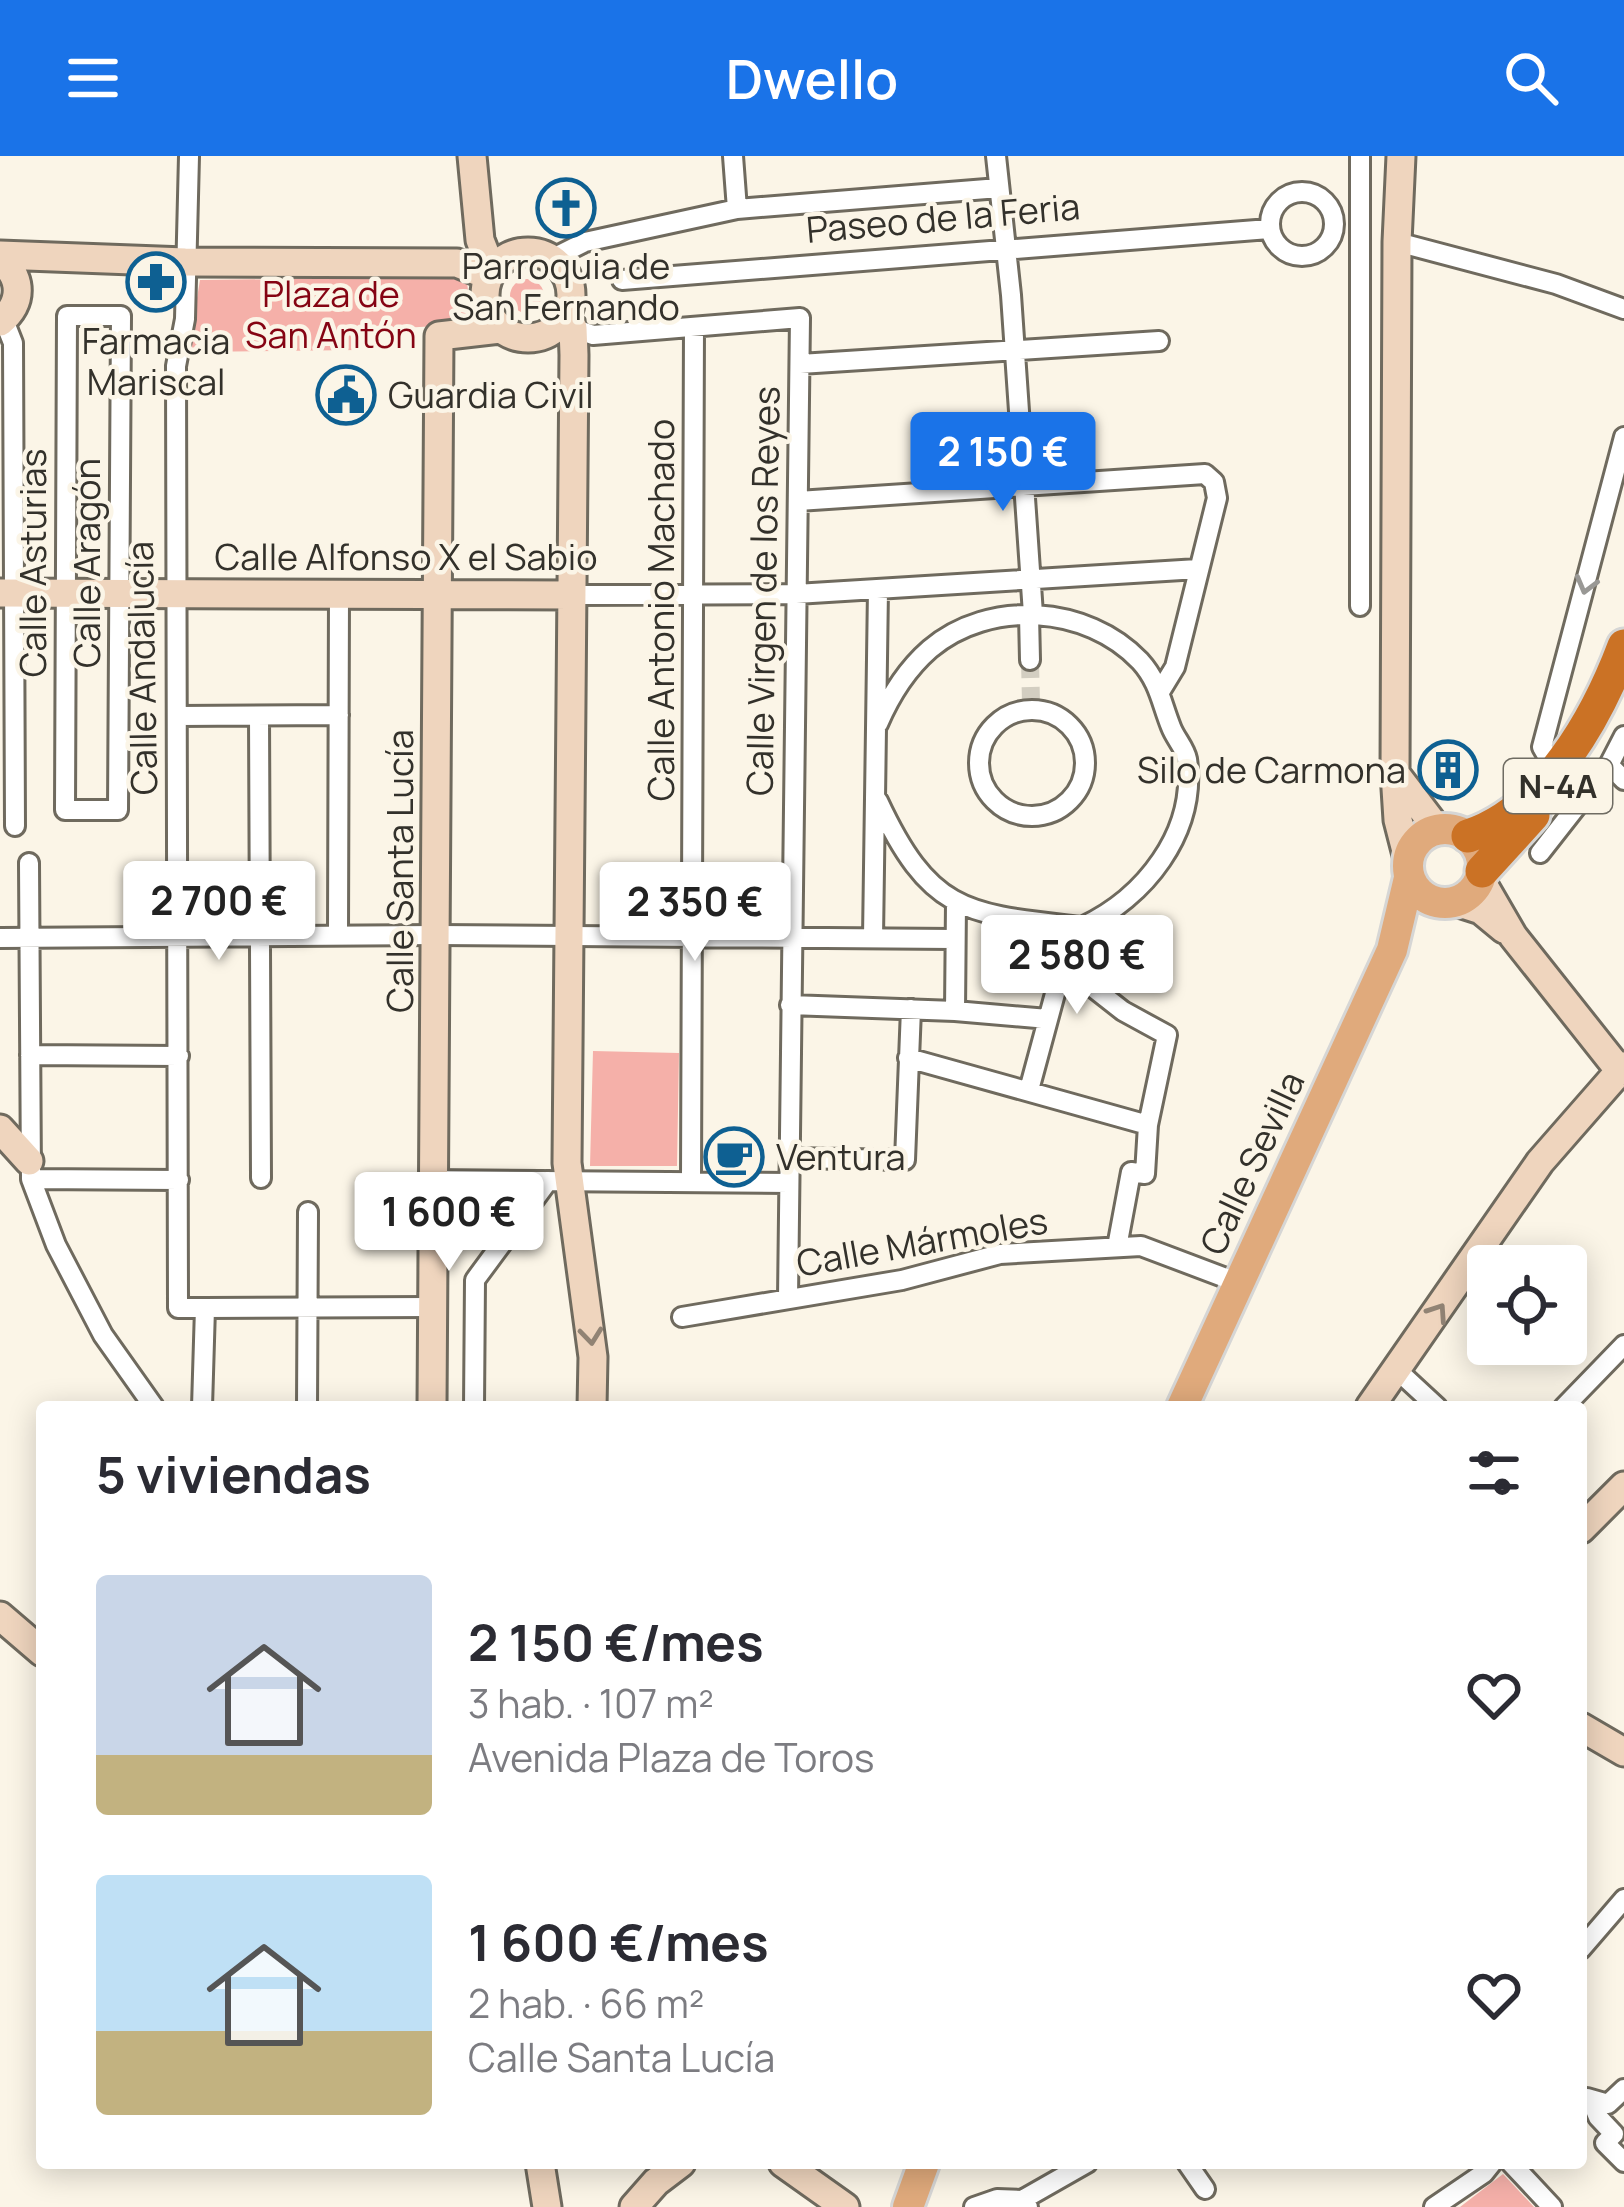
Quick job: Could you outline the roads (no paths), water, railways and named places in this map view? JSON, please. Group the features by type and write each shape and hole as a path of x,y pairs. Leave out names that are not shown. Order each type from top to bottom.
{"highway":[{"name":"N-4A","path":"1453,833 1508,818 1554,768 1584,730 1624,646"},
{"name":"N-4A","path":"1481,875 1598,737 1624,694"}],"main road":[{"path":"1453,833 1479,852 1481,875 1466,897 1451,903 1392,950 1419,840 1453,833"},
{"path":"1409,868 1424,897 1451,903"},
{"name":"Calle Sevilla","path":"1185,1401 1392,950"},
{"path":"908,2207 922,2169"}],"street":[{"name":"Calle Andalucía","path":"189,156 184,319 176,366 178,1308 205,1308"},
{"path":"472,156 480,240 490,274 485,305 500,329 526,339 568,325 593,335 694,327"},
{"path":"733,156 737,209"},
{"path":"996,156 1015,350 1030,579 1030,660"},
{"path":"1360,156 1360,606"},
{"path":"1401,156 1395,773 1398,820 1409,868"},
{"name":"Paseo de la Feria","path":"551,259 586,242 737,209 999,188"},
{"path":"1301,191 1321,198 1334,227 1326,246 1297,256 1279,247 1269,218 1280,199 1301,191"},
{"path":"1334,227 1360,225"},
{"name":"Paseo de la Feria","path":"622,280 1269,229"},
{"path":"1397,242 1556,284 1624,309"},
{"path":"474,1401 475,1280 559,1181 567,1163 571,936 568,281 551,259 526,252 501,262 490,274"},
{"path":"0,257 457,263 490,274"},
{"path":"0,257 19,289 12,311 2,321 13,343 7,593 15,826"},
{"name":"Calle Asturias","path":"65,810 68,316 121,316"},
{"name":"Calle Aragón","path":"65,810 118,810 121,316"},
{"name":"Calle Virgen de los Reyes","path":"694,327 800,318 788,1298"},
{"name":"Calle Antonio Machado","path":"691,1182 694,327"},
{"name":"Calle Santa Lucía","path":"432,1401 439,336 500,329"},
{"path":"800,364 1159,341"},
{"path":"1554,768 1542,747 1620,474 1624,437"},
{"path":"798,501 1204,474 1214,482 1217,498 1175,667 1161,690"},
{"name":"Calle Alfonso X el Sabio","path":"7,593 796,594 1198,569"},
{"path":"873,938 878,590"},
{"path":"338,935 339,594"},
{"path":"878,724 903,678 939,642 984,622 1031,614 1084,624 1115,640 1141,662 1161,690 1171,728 1187,761 1176,832 1144,885 1115,909 1082,927 1063,964 1030,1090"},
{"path":"1030,707 1069,724 1082,743 1085,763 1082,782 1068,802 1033,816 1010,811 992,798 981,777 980,762 985,739 994,726 1030,707"},
{"path":"178,716 339,716"},
{"path":"259,716 261,1178"},
{"path":"1540,853 1609,765 1624,736"},
{"path":"1609,765 1624,780"},
{"path":"1395,773 1453,833"},
{"path":"877,800 910,859 956,903 994,918 1082,927"},
{"path":"29,863 30,1170"},
{"path":"1374,1401 1540,1162 1620,1077 1513,936 1481,875"},
{"path":"955,1011 956,903"},
{"path":"1451,903 1480,910 1513,936"},
{"path":"0,938 954,939"},
{"path":"1063,964 1123,1012 1167,1035 1148,1125 1145,1174 1131,1172 1117,1247"},
{"path":"790,1005 1048,1019"},
{"path":"789,1158 905,1160 911,1009"},
{"path":"30,1055 179,1056"},
{"path":"908,1058 1148,1125"},
{"path":"0,1129 30,1170 56,1245 103,1335 150,1401"},
{"path":"30,1170 179,1180"},
{"path":"432,1180 789,1183"},
{"path":"559,1181 591,1338 592,1401"},
{"path":"307,1401 308,1211"},
{"name":"Calle Mármoles","path":"682,1317 902,1280 1000,1254 1141,1246 1239,1283"},
{"path":"202,1401 205,1308 431,1307"},
{"path":"1570,1401 1624,1345"},
{"path":"1397,1370 1431,1401"},
{"path":"1587,1523 1624,1486"},
{"path":"0,1616 36,1647"},
{"path":"1587,1730 1624,1752"},
{"path":"1587,1941 1624,1899"},
{"path":"1587,2098 1608,2104 1624,2089"},
{"path":"1587,2100 1613,2134 1605,2143 1624,2162"},
{"path":"541,2169 547,2207"},
{"path":"634,2207 674,2169"},
{"path":"791,2169 845,2207"},
{"path":"974,2207 997,2199 1025,2204 1078,2169"},
{"path":"1191,2169 1205,2189"},
{"path":"1434,2207 1487,2169"},
{"path":"1517,2169 1552,2207"}],"tunnel":[{"path":"1030,660 1031,703"}],"place":[{"name":"Parroquia de San Fernando","path":"566,208"},
{"name":"Farmacia Mariscal","path":"156,282"},
{"name":"Guardia Civil","path":"346,395"},
{"name":"Silo de Carmona","path":"1448,770"},
{"name":"Ventura","path":"734,1157"}],"park label":[{"name":"Plaza de San Antón","path":"331,314"}]}
